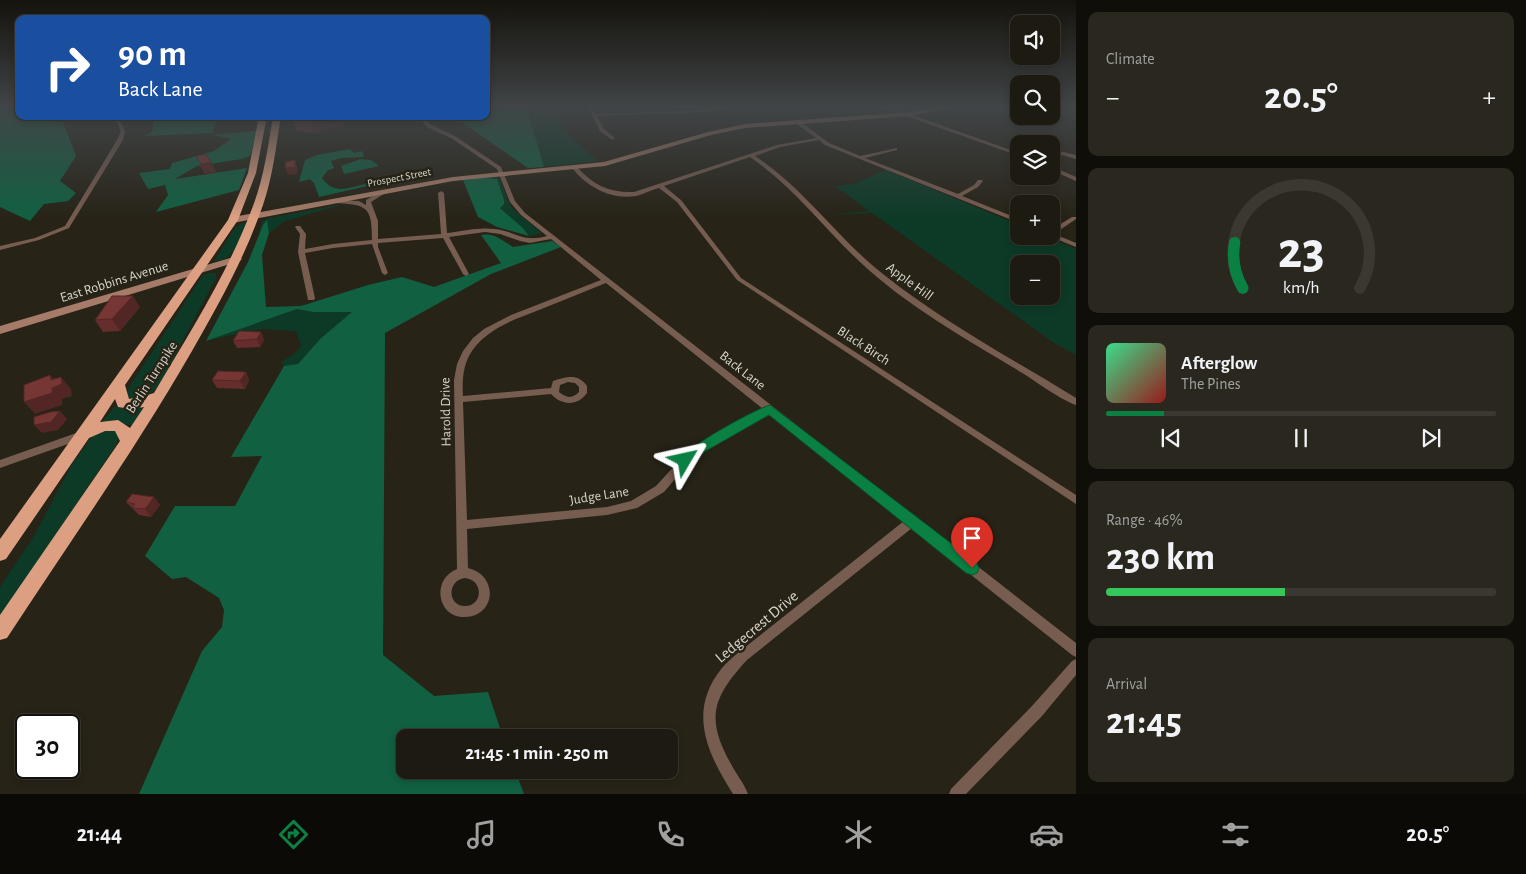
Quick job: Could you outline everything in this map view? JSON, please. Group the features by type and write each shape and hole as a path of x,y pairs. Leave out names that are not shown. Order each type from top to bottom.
{"highway":[{"name":"Berlin Turnpike","path":"0,552 232,220 252,173 258,143"},
{"name":"Berlin Turnpike","path":"0,631 128,443 191,345 237,259 254,216 268,172 273,143"},
{"path":"118,384 123,403 147,401 159,396"},
{"path":"82,435 103,426 118,425 125,432 128,443"}],"main road":[{"name":"Prospect Street","path":"232,220 451,179 575,168 622,160 679,143"},
{"name":"East Robbins Avenue","path":"0,330 237,259"}],"street":[{"path":"0,248 37,239 67,227 118,143"},
{"path":"463,143 499,168 502,174"},
{"path":"575,168 583,178 605,192 618,195 635,194 661,187 750,155 795,143"},
{"path":"828,143 1010,218"},
{"path":"988,143 1010,151"},
{"path":"861,157 895,149"},
{"path":"1060,153 1076,157"},
{"name":"Apple Hill","path":"750,155 775,172 853,252 880,276 920,305 1076,402"},
{"path":"1060,172 1076,179"},
{"name":"Back Lane","path":"502,174 514,205 1076,651"},
{"path":"957,197 976,186 980,181"},
{"name":"Black Birch","path":"661,187 680,201 739,279 1076,500"},
{"path":"385,191 370,200 375,221 374,240 385,273"},
{"path":"441,193 445,236 466,274"},
{"path":"335,201 361,203 372,211"},
{"path":"1060,228 1074,218"},
{"path":"298,227 303,234 301,252 311,298"},
{"path":"301,252 374,240 445,236 487,230 501,232 524,241 540,240 552,236"},
{"path":"1060,238 1076,245"},
{"name":"Harold Drive","path":"463,574 459,373 463,358 472,344 484,333 505,321 607,280"},
{"path":"459,398 554,391"},
{"name":"Judge Lane","path":"462,525 607,510 633,505 660,489 692,454 770,409"},
{"path":"0,464 82,435"},
{"name":"Ledgecrest Drive","path":"741,794 721,762 710,731 710,703 714,688 722,676 743,656 912,521"},
{"path":"956,794 1037,711 1076,665"}],"green space":[{"path":"0,143 71,143 76,156 60,181 76,193 68,201 44,204 30,221 0,207"},
{"path":"225,143 254,143 250,156 197,166 175,179 247,168 239,190 156,212 168,195 165,185 148,189 139,173 170,169 172,163 214,151"},
{"path":"492,143 537,143 544,167 528,168"},
{"path":"537,143 578,143 597,161 544,167"},
{"path":"350,149 354,153 361,151 364,154 363,157 341,158 331,161 334,168 327,171 322,178 331,187 341,189 365,184 367,186 319,197 314,183 310,179 299,182 305,160 317,155"},
{"path":"361,159 371,160 379,166 344,174 341,166"},
{"path":"886,170 1010,221 1010,245 1060,245 1060,242 1076,249 1076,355 1054,343 872,213 825,215 869,211 835,186 853,184"},
{"path":"497,177 500,179 513,209 542,233 529,236 523,228 499,207 502,205 497,179 463,180 389,194 471,178"},
{"path":"497,179 504,200 504,204 500,208 523,228 529,236 497,227 478,217 463,180"},
{"path":"344,204 285,221 269,233 267,221 259,233 262,222 268,218"},
{"path":"267,220 269,233 262,255 266,307 301,306 368,285 402,277 434,287 501,263 481,235 494,236 513,247 552,241 561,247 491,274 385,333 383,655 434,696 488,692 500,729 396,729 396,779 518,779 524,794 139,794 202,651 222,627 224,610 219,598 186,577 172,579 145,556 175,506 235,506 262,456 231,457 284,366 298,364 320,339 352,312 313,312 297,309 206,341 248,262 263,225"},
{"path":"248,221 240,241 232,253 221,260 214,261 236,226"},
{"path":"216,273 216,278 159,386 148,396 132,400 128,399 128,389 203,275"},
{"path":"297,309 313,312 353,312 320,339 298,364 284,366 281,362 293,355 301,346 296,331 261,329 206,341"},
{"path":"145,406 132,425 102,422 114,407"},
{"path":"100,431 116,431 119,435 116,445 0,618 0,587 34,536 71,466 93,435"}],"building":[{"path":"206,154 211,162 201,164 196,156"},
{"path":"295,160 295,167 285,168 286,162"},
{"path":"112,296 133,296 112,319 95,320"},
{"path":"239,331 261,332 257,339 233,341"},
{"path":"218,371 246,372 240,381 212,380"},
{"path":"50,375 51,380 61,377 62,384 52,388 52,393 24,402 24,385"},
{"path":"60,411 51,422 34,425 34,417"},
{"path":"132,494 154,497 145,509 132,508 135,504 126,502"}],"route":[{"path":"685,460 699,449 770,409 972,568"}]}
